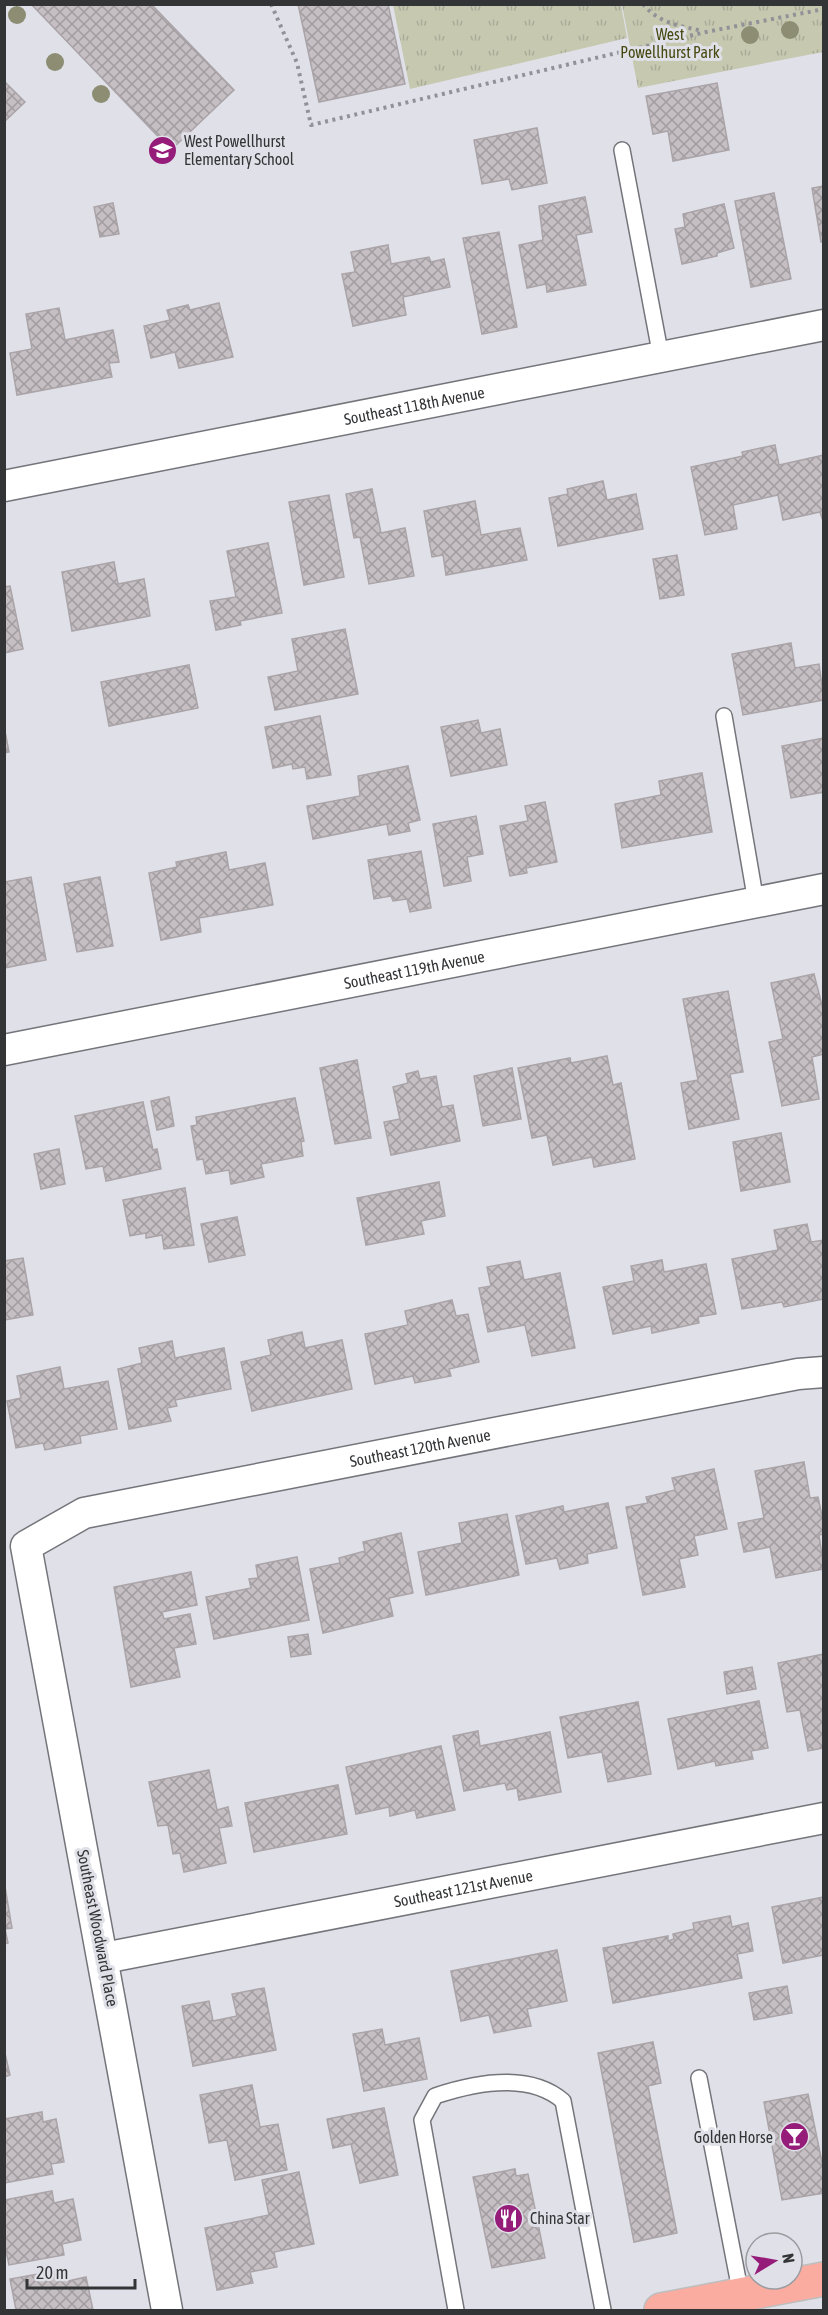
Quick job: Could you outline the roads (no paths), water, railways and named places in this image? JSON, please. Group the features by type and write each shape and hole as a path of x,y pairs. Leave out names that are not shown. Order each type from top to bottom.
{"main road":[{"path":"661,2310 824,2279"}],"street":[{"name":"Southeast 118th Avenue","path":"4,486 824,325"},
{"name":"Southeast 119th Avenue","path":"4,1050 824,888"},
{"name":"Southeast 120th Avenue","path":"26,1546 84,1513 798,1374 824,1372"},
{"name":"Southeast Woodward Place","path":"26,1546 104,1958 167,2310"},
{"name":"Southeast 121st Avenue","path":"104,1958 824,1818"}],"lane":[{"path":"622,150 661,357"},
{"path":"724,716 756,902"},
{"path":"699,2078 741,2295"},
{"path":"456,2310 422,2120 435,2096 459,2088 525,2084 551,2091 563,2102 603,2310"}],"place":[{"name":"West Powellhurst Elementary School","path":"163,150"},
{"name":"Golden Horse","path":"794,2137"},
{"name":"China Star","path":"509,2218"}],"park label":[{"name":"West Powellhurst Park","path":"670,43"}]}
